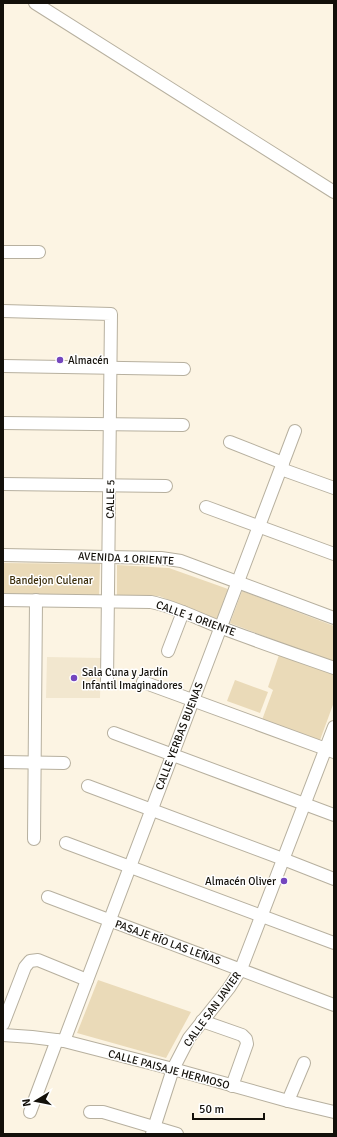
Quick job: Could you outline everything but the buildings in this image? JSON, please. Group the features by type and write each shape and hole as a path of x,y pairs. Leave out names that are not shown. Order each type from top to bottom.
{"street":[{"path":"35,3 334,192"},
{"path":"3,252 39,252"},
{"name":"CALLE 5","path":"3,311 111,314 108,682"},
{"path":"3,366 184,369"},
{"path":"3,423 184,425"},
{"name":"CALLE YERBAS BUENAS","path":"30,1112 87,980 295,431"},
{"path":"230,442 334,488"},
{"path":"3,484 166,486"},
{"path":"206,507 334,554"},
{"name":"AVENIDA 1 ORIENTE","path":"3,555 109,556 170,559 181,561 334,618"},
{"name":"CALLE 1 ORIENTE","path":"3,600 151,602 184,612 334,668"},
{"path":"34,839 36,762 36,600"},
{"path":"168,651 184,612"},
{"path":"142,682 330,751"},
{"name":"CALLE SAN JAVIER","path":"153,1131 172,1069 189,1038 229,988 241,969 304,804 330,751 334,727"},
{"path":"114,733 334,815"},
{"path":"3,762 64,763"},
{"path":"88,786 334,879"},
{"path":"66,843 334,943"},
{"name":"PASAJE RÍO LAS LEÑAS","path":"48,897 334,1005"},
{"path":"3,1024 25,968 30,961 38,960 87,980"},
{"path":"202,1021 242,1035 246,1039 246,1044 232,1086"},
{"name":"CALLE PAISAJE HERMOSO","path":"3,1035 60,1040 334,1112"},
{"path":"288,1101 304,1063"},
{"path":"90,1112 103,1112 153,1131 176,1134"}],"shaded area":[{"name":"Sala Cuna y Jardín Infantil Imaginadores","path":"47,657 101,658 100,698 46,698"}],"green space":[{"name":"Bandejon Culenar","path":"3,563 100,564 99,596 3,595"},
{"path":"117,565 169,568 228,589 217,619 159,596 117,595"},
{"path":"242,591 334,626 334,663 230,623"},
{"path":"279,655 334,674 334,702 320,740 262,720 273,690 268,687"},
{"path":"235,680 268,692 260,713 227,701"},
{"path":"98,980 191,1012 166,1058 77,1033"}],"place":[{"name":"Almacén","path":"60,360"},
{"name":"Sala Cuna y Jardín Infantil Imaginadores","path":"74,678"},
{"name":"Almacén Oliver","path":"284,881"}]}
